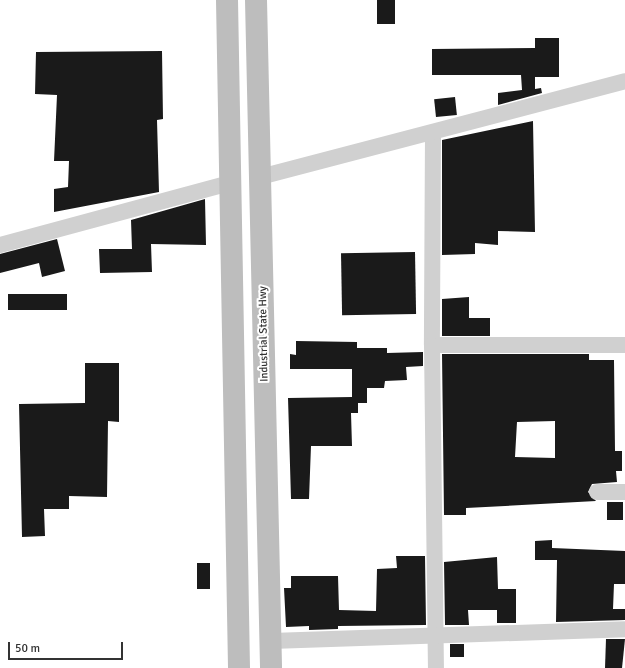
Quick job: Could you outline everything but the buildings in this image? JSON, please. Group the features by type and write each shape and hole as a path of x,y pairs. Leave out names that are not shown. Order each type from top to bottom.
{"main road":[{"path":"227,0 239,668"},
{"name":"Industrial State Hwy","path":"256,0 271,668"},
{"path":"228,37 257,36"},
{"path":"233,318 263,317"}],"street":[{"path":"260,177 433,133 625,81"},
{"path":"433,133 432,345 436,668"},
{"path":"0,245 230,183"},
{"path":"432,345 625,345"},
{"path":"597,492 625,492"},
{"path":"271,641 435,637 625,629"}]}
